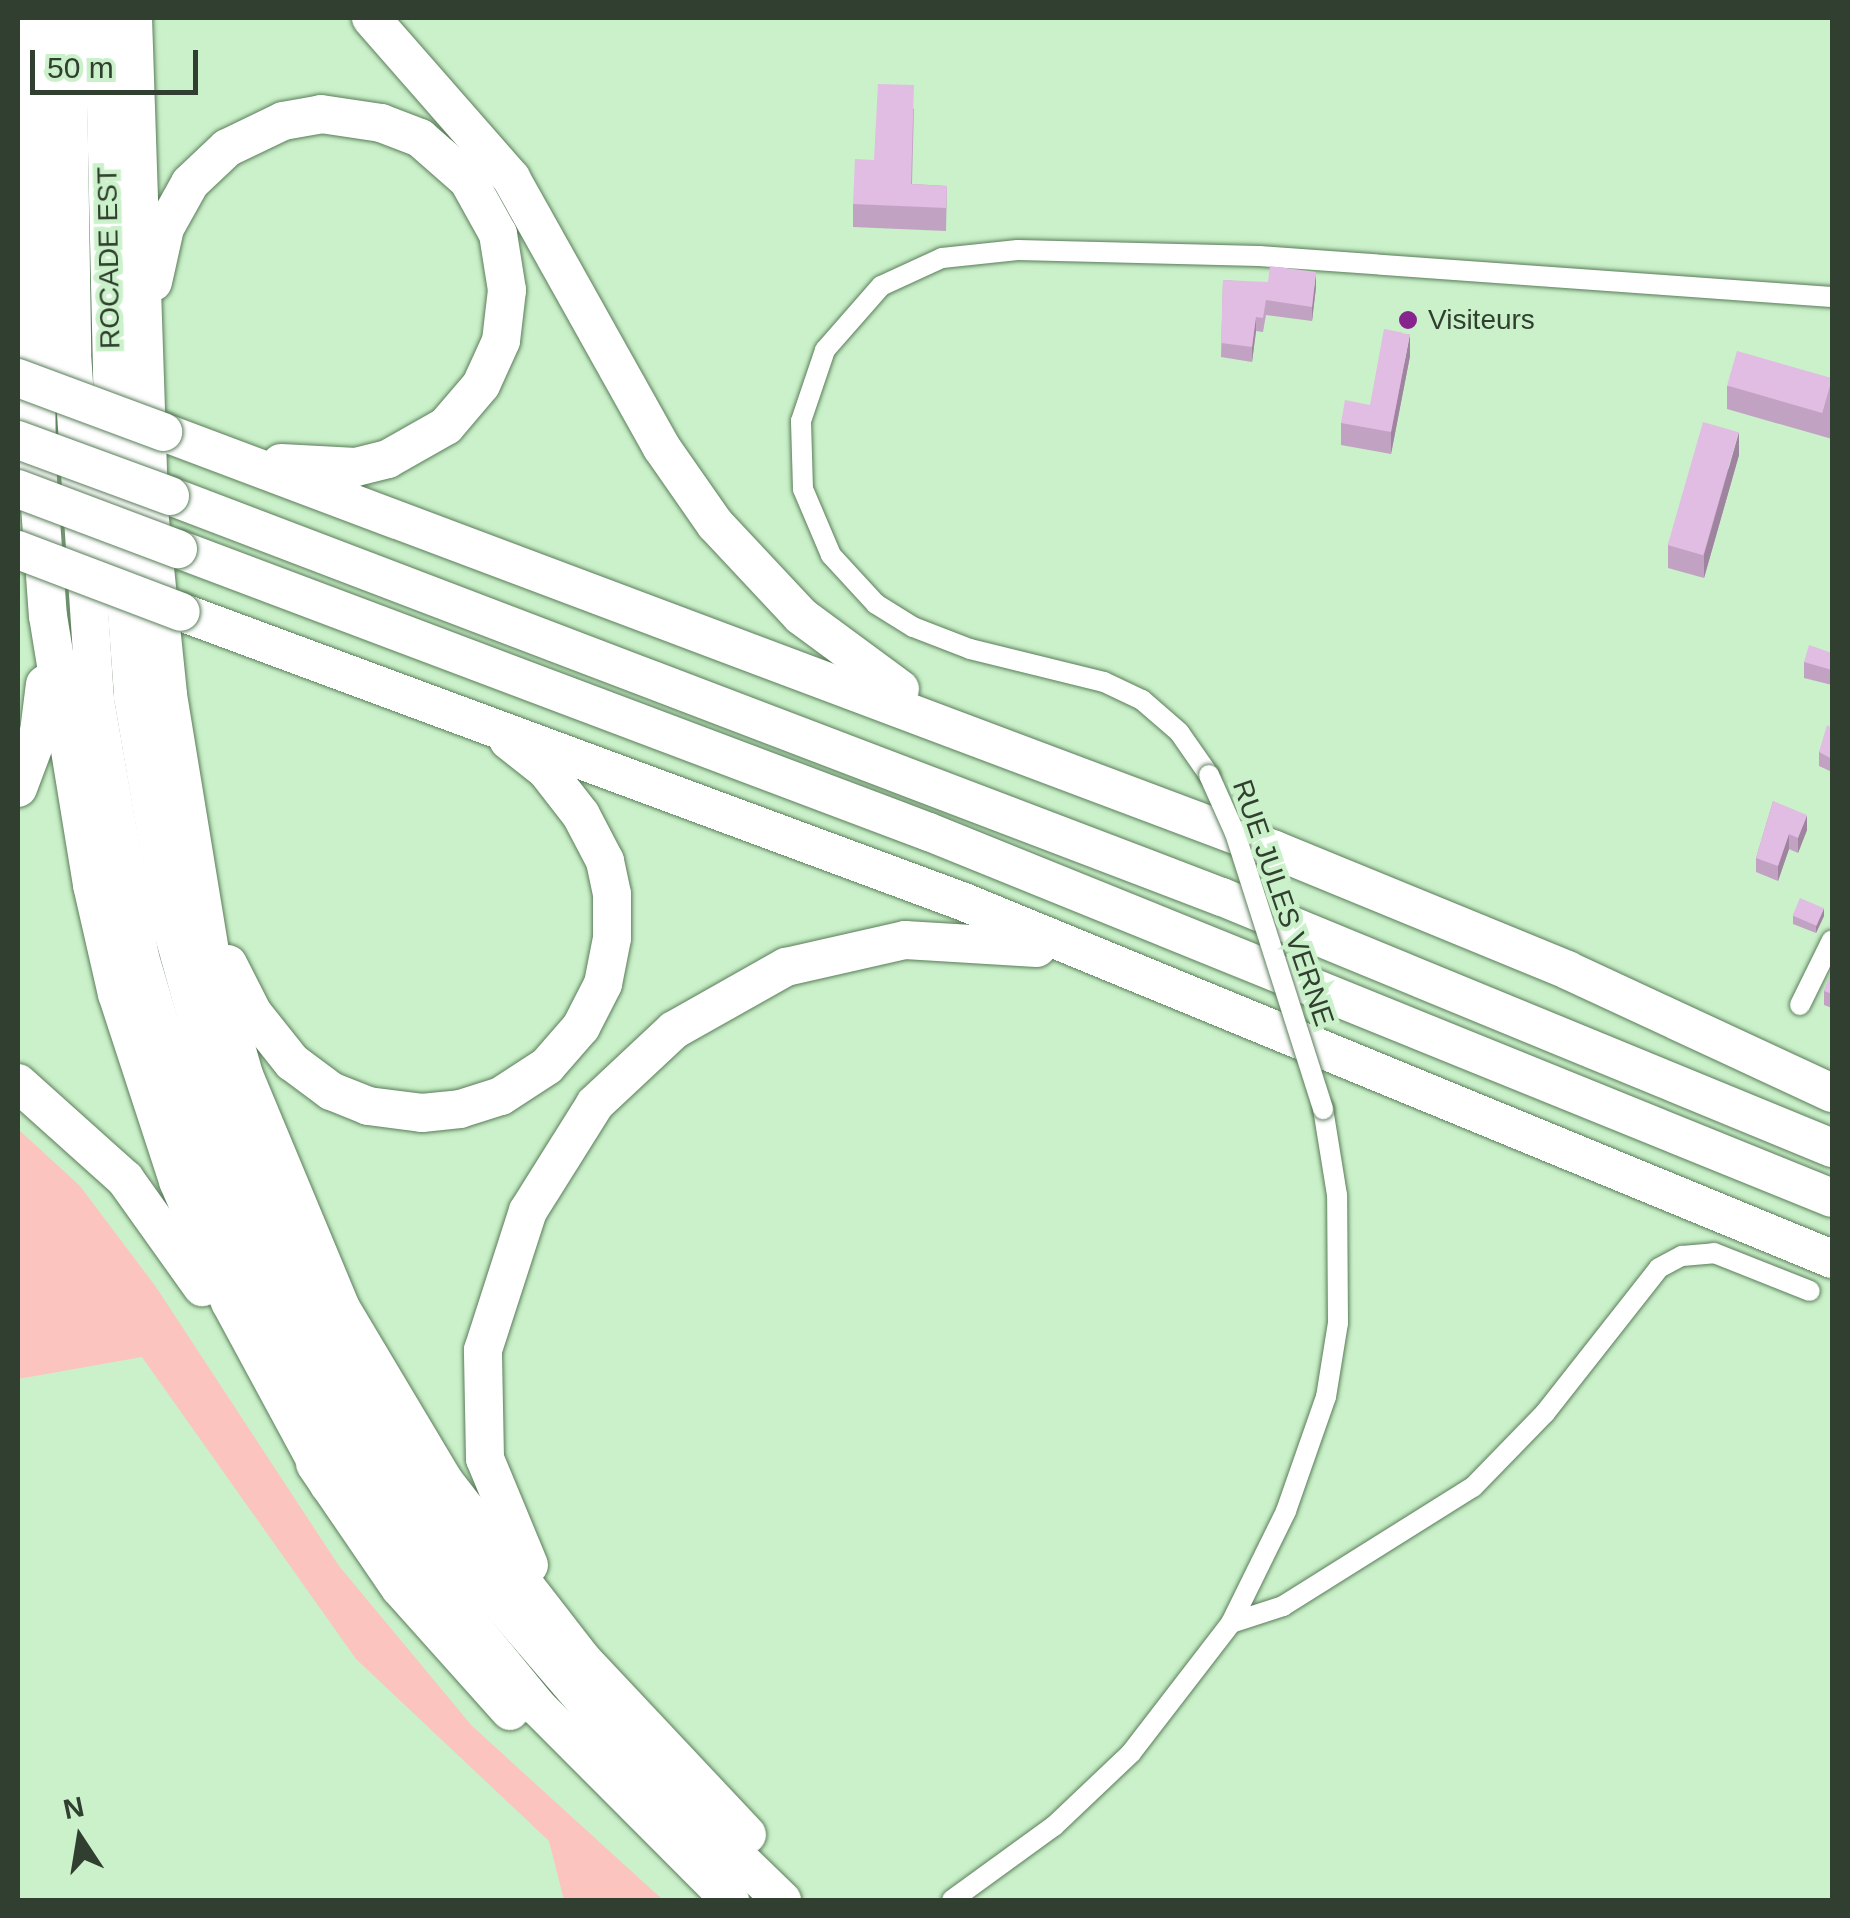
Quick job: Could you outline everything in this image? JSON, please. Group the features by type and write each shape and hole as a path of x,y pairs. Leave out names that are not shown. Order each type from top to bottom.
{"highway":[{"path":"18,788 42,716 48,616 30,192 33,18"},
{"name":"ROCADE EST","path":"67,18 79,483 97,717 136,940 188,1120 254,1281 332,1427 426,1572 550,1720 730,1900"},
{"name":"ROCADE EST","path":"104,18 117,498 133,697 173,932 220,1098 283,1257 362,1408 458,1553 626,1750 782,1900"},
{"path":"133,18 149,510 210,959 244,1075 341,1308 444,1480 582,1659 805,1900"},
{"path":"372,18 511,178 662,448 740,556 864,667 1042,758"},
{"path":"18,91 30,192"},
{"path":"146,339 157,258 172,209 212,159 264,128 321,114 402,130 452,162 491,216 506,270 504,326 488,374 446,426 404,452 356,467 300,466 204,448"},
{"path":"18,378 1042,758 1567,970 1832,1093"},
{"path":"18,440 1222,897 1832,1148"},
{"path":"18,489 947,839 1832,1198"},
{"path":"18,550 964,902 1832,1260"},
{"path":"48,616 92,885 148,1098 230,1302 329,1485"},
{"path":"195,869 239,988 264,1029 310,1078 349,1100 403,1112 460,1109 518,1087 560,1053 596,1000 611,952 612,894 599,846 564,790 525,752 471,720"},
{"path":"582,1659 498,1503 479,1404 484,1350 501,1278 536,1194 578,1126 674,1030 734,991 818,957 877,943 962,939 1103,962"},
{"path":"18,1083 96,1148 156,1217 400,1588 484,1685 588,1790 722,1900"}],"street":[{"name":"RUE JULES VERNE","path":"952,1900 1105,1779 1231,1623 1302,1472 1333,1361 1340,1258 1322,1108 1235,833 1209,775 1179,732 1142,700 1104,682 970,649 912,627 876,604 831,555 803,488 798,442 804,401 836,333 882,286 942,258 1018,250 1259,256 1832,296"},
{"path":"1800,1004 1832,940"},
{"path":"1231,1623 1283,1606 1473,1487 1545,1412 1641,1285 1673,1260 1702,1252 1731,1256 1810,1291"}],"shaded area":[{"path":"18,1129 80,1186 156,1287 339,1566 472,1726 663,1900 564,1900 549,1841 356,1659 142,1357 18,1379"}],"building":[{"path":"878,84 914,85 911,184 947,186 946,208 853,204 855,159 874,160"},
{"path":"1270,266 1316,272 1312,307 1266,300 1263,318 1256,317 1252,347 1221,343 1223,280 1268,282"},
{"path":"1384,329 1410,334 1391,432 1341,423 1345,400 1370,405"},
{"path":"1737,351 1832,378 1822,413 1727,386"},
{"path":"1703,422 1739,432 1703,555 1668,545"},
{"path":"1809,645 1832,653 1832,670 1804,662"},
{"path":"1827,725 1832,728 1832,759 1819,752"},
{"path":"1773,801 1807,815 1798,838 1789,834 1778,866 1756,858"},
{"path":"1800,898 1824,908 1817,926 1793,915"},
{"path":"1832,971 1832,994 1824,991"}],"place":[{"name":"Visiteurs","path":"1408,320"}]}
